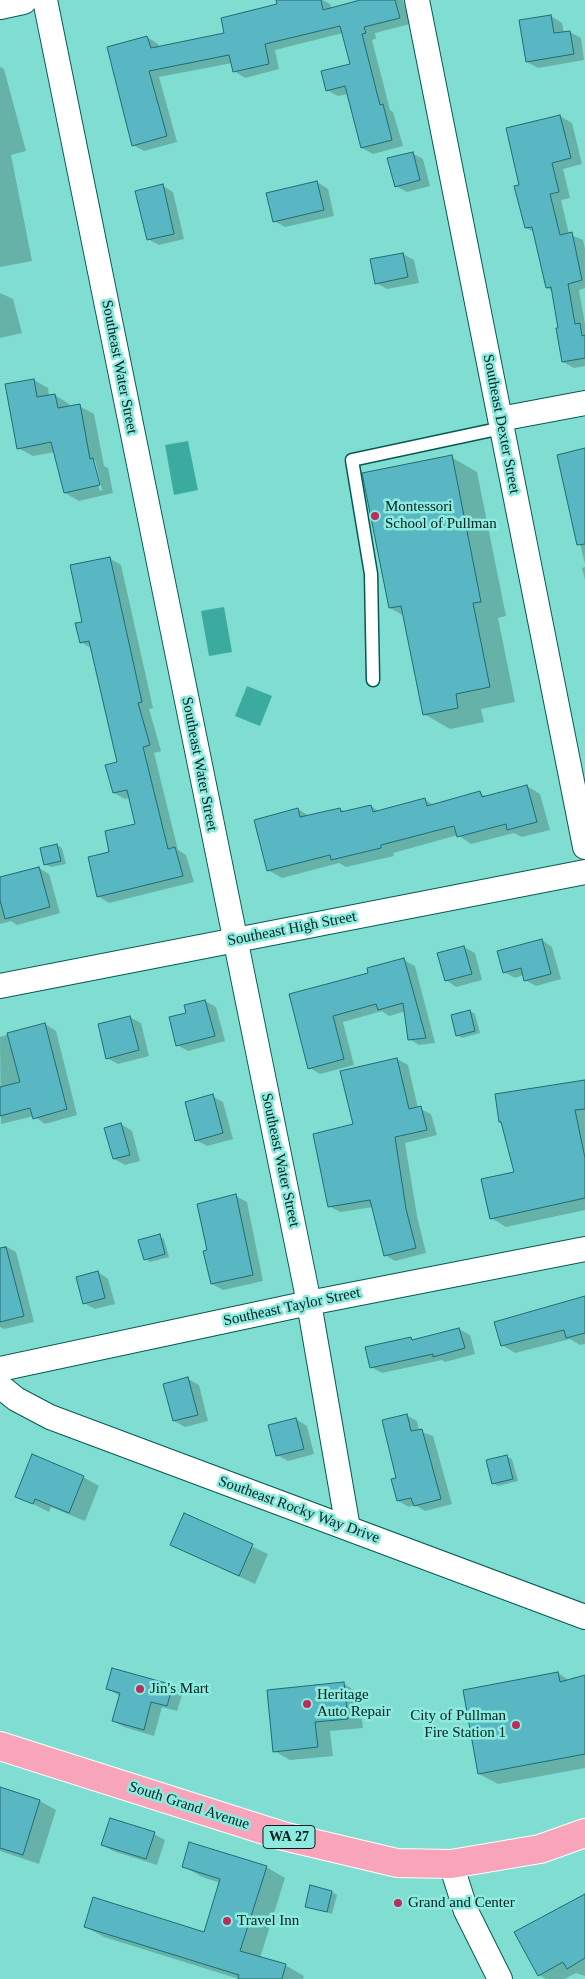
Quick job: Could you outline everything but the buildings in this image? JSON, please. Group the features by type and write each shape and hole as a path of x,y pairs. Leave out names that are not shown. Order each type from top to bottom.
{"main road":[{"name":"South Grand Avenue","path":"0,1746 283,1836 397,1862 451,1864 540,1849 585,1833"}],"street":[{"path":"0,5 23,0"},
{"name":"Southeast Water Street","path":"45,0 310,1303 348,1528"},
{"name":"Southeast Dexter Street","path":"416,0 585,847"},
{"path":"501,423 585,403"},
{"name":"Southeast High Street","path":"0,986 585,872"},
{"name":"Southeast Taylor Street","path":"0,1369 310,1303 585,1249"},
{"name":"Southeast Rocky Way Drive","path":"8,1392 50,1417 585,1617"},
{"path":"451,1864 466,1911 500,1979"}],"lane":[{"path":"373,680 372,574 352,460 501,423"}],"shaded area":[{"path":"188,441 198,490 174,495 165,445"},
{"path":"224,607 232,652 209,656 201,611"},
{"path":"247,686 272,696 260,726 235,716"}],"place":[{"name":"Montessori School of Pullman","path":"375,516"},
{"name":"Jin's Mart","path":"140,1689"},
{"name":"Heritage Auto Repair","path":"307,1704"},
{"name":"City of Pullman Fire Station 1","path":"516,1725"},
{"name":"Grand and Center","path":"398,1903"},
{"name":"Travel Inn","path":"227,1921"}]}
